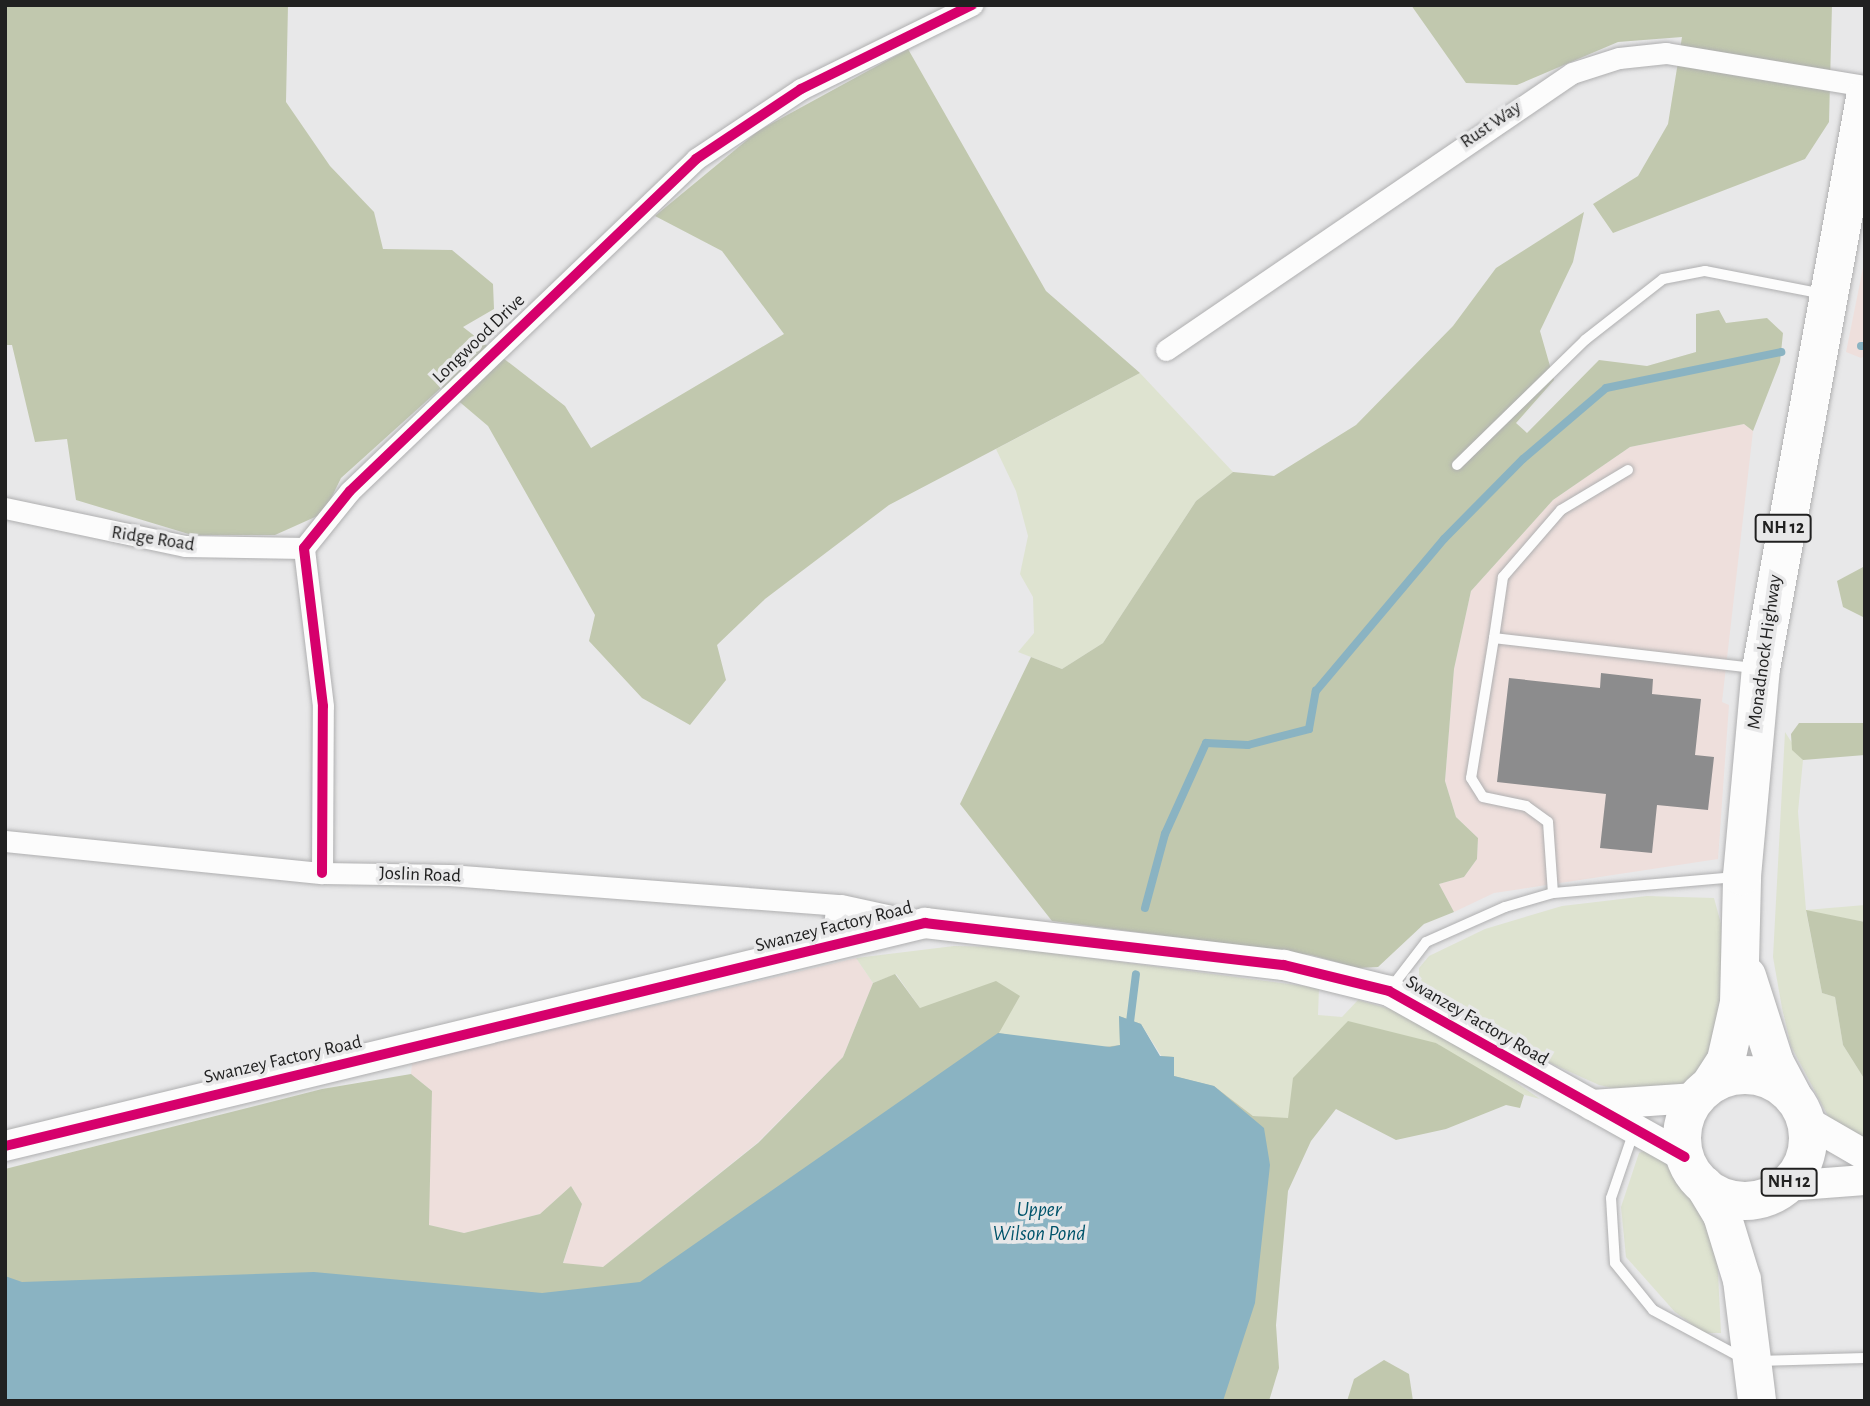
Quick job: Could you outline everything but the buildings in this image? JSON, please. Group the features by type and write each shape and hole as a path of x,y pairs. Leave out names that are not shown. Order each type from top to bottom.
{"highway":[{"name":"Monadnock Highway","path":"1703,1092 1726,1060 1743,962 1742,876 1761,669 1824,294 1865,98"},
{"name":"Monadnock Highway","path":"1743,962 1775,1063 1799,1108"},
{"path":"1703,1092 1757,1075 1799,1108"},
{"name":"NH 12","path":"1703,1092 1684,1122 1694,1171 1722,1215 1742,1280 1757,1401"},
{"name":"NH 12","path":"1742,1280 1760,1219 1786,1186 1807,1152 1799,1108"},
{"name":"NH 12","path":"1694,1171 1752,1200 1786,1186"}],"street":[{"name":"Longwood Drive","path":"304,548 350,491 696,159 801,89 972,5"},
{"name":"Rust Way","path":"1166,350 1572,73 1619,58 1666,53 1865,86"},
{"name":"Ridge Road","path":"5,508 185,547 304,548"},
{"path":"304,548 323,706 322,873"},
{"name":"Joslin Road","path":"5,841 322,873 449,875 836,905 925,923"},
{"path":"833,941 836,905"},
{"name":"Swanzey Factory Road","path":"5,1146 691,983 833,941 925,923 1284,965 1389,991 1635,1129 1694,1171"},
{"path":"1591,1105 1703,1092"},
{"path":"1799,1108 1865,1155"},
{"path":"1786,1186 1865,1180"}],"lane":[{"path":"1457,465 1586,340 1663,279 1705,271 1824,294"},
{"path":"1553,893 1548,822 1526,806 1483,797 1471,778 1503,577 1561,510 1628,470"},
{"path":"1494,638 1761,669"},
{"path":"1389,991 1426,942 1553,893 1742,876"},
{"path":"1635,1129 1611,1198 1615,1264 1653,1310 1752,1362 1865,1358"}],"shaded area":[{"path":"1865,258 1865,356 1861,358 1846,352"},
{"path":"1744,424 1753,431 1722,702 1729,705 1718,859 1494,893 1454,912 1439,884 1464,877 1477,859 1478,838 1456,817 1445,781 1454,669 1471,591 1553,500 1630,447"},
{"path":"856,958 873,983 843,1057 757,1143 603,1267 563,1264 582,1204 571,1186 540,1214 464,1233 428,1225 432,1091 411,1074 412,1063"}],"green space":[{"path":"5,5 288,5 286,102 330,166 374,212 383,249 452,250 493,284 494,309 463,327 565,406 591,448 784,334 722,251 655,216 758,131 908,49 1046,291 1140,373 889,505 765,599 717,645 726,680 690,725 642,698 589,641 595,615 488,426 442,387 341,478 324,513 275,535 192,535 76,500 67,439 35,442 12,345 5,345"},
{"path":"1411,5 1832,5 1829,122 1805,159 1613,233 1593,204 1638,176 1668,124 1682,37 1618,42 1517,85 1466,83"},
{"path":"1584,212 1573,262 1540,331 1554,380 1516,423 1527,433 1599,360 1647,366 1696,352 1696,314 1719,310 1726,323 1767,318 1783,333 1780,362 1753,431 1744,424 1630,447 1553,500 1471,591 1454,669 1445,781 1456,817 1478,838 1477,859 1464,877 1439,884 1454,912 1424,924 1378,967 1358,968 1311,955 1052,921 960,804 1031,657 1062,669 1103,643 1196,501 1233,472 1274,476 1356,425 1453,326 1496,268"},
{"path":"1140,373 1233,472 1196,501 1103,643 1062,669 1018,652 1034,633 1033,597 1020,574 1028,536 1016,491 996,449"},
{"path":"1865,566 1865,618 1843,607 1837,581"},
{"path":"1799,723 1865,723 1865,755 1803,760 1792,750 1791,734"},
{"path":"1785,732 1803,760 1798,812 1806,910 1865,905 1865,922 1806,911 1822,993 1835,997 1843,1045 1865,1080 1865,1147 1829,1118 1791,1046 1782,1008 1773,957"},
{"path":"1647,896 1714,898 1721,924 1724,1030 1691,1086 1634,1093 1599,1085 1546,1061 1419,984 1419,968 1429,956 1485,929 1562,906"},
{"path":"1806,910 1865,922 1865,1080 1843,1045 1835,997 1822,993"},
{"path":"954,946 1006,947 1319,988 1318,1015 1342,1017 1358,1000 1394,1010 1449,1036 1540,1099 1507,1090 1436,1043 1288,1119 1253,1116 1214,1086 1174,1076 1141,1024 1130,1022 1120,1045 1088,1049 998,1033 920,1008 896,974 873,983 856,958"},
{"name":"Upper Wilson Pond","path":"895,974 920,1008 996,981 1020,996 999,1033 1088,1049 1120,1045 1119,1016 1141,1024 1159,1056 1174,1057 1174,1076 1214,1086 1253,1116 1288,1118 1293,1078 1348,1021 1436,1043 1524,1095 1520,1108 1506,1105 1446,1129 1396,1140 1336,1109 1311,1141 1288,1191 1276,1325 1279,1368 1269,1401 5,1401 5,1169 322,1089 411,1074 432,1091 429,1225 464,1233 540,1214 571,1186 582,1204 563,1263 603,1267 758,1143 843,1057 873,983"},
{"path":"1651,1148 1701,1202 1717,1253 1721,1333 1704,1333 1675,1312 1626,1257 1621,1207 1639,1153"},
{"path":"1384,1360 1409,1374 1413,1401 1347,1401 1354,1379"}],"water":[{"name":"Upper Wilson Pond","path":"1119,1016 1141,1024 1160,1056 1174,1057 1174,1076 1214,1086 1264,1128 1270,1165 1255,1303 1223,1401 5,1401 5,1276 22,1282 314,1272 542,1293 640,1282 998,1033 1110,1047 1120,1045"}],"waterway":[{"path":"1145,908 1165,834 1206,743 1248,745 1309,729 1316,691 1444,539 1523,459 1606,388 1781,352"},
{"path":"1130,1022 1136,974"}],"cycle path":[{"path":"322,873 323,706 304,548 350,491 696,159 801,89 972,5"},
{"path":"5,1146 925,923 1284,965 1389,991 1685,1157"}]}
